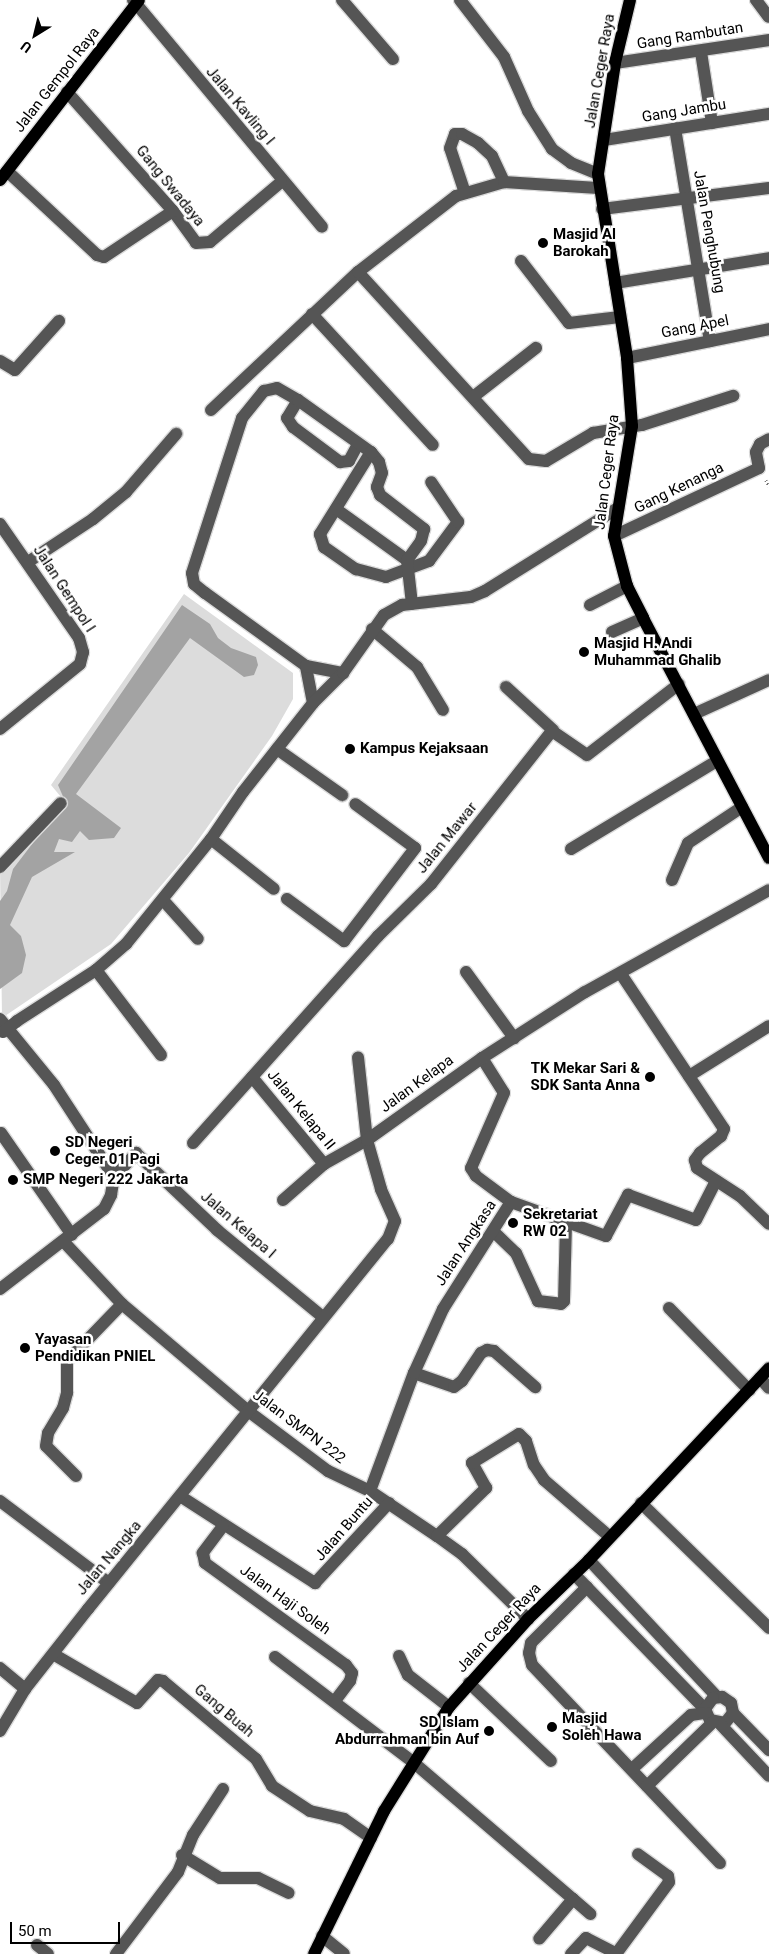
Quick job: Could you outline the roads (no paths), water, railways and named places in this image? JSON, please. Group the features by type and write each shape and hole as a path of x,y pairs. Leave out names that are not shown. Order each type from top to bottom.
{"main road":[{"name":"Jalan Ceger Raya","path":"630,0 615,63 598,174 598,188 627,358 632,426 614,536 628,586 643,618 769,858"},
{"name":"Jalan Gempol Raya","path":"4,175 136,1"},
{"name":"Jalan Ceger Raya","path":"314,1954 371,1838 413,1762 449,1707 528,1619 589,1560 769,1368"}],"street":[{"path":"342,0 393,59"},
{"path":"460,0 504,57 528,111 552,148 571,163 598,174"},
{"path":"756,0 768,14"},
{"name":"Jalan Kavling I","path":"136,1 282,182 322,228"},
{"name":"Gang Rambutan","path":"615,63 701,52 769,40"},
{"path":"701,52 712,123"},
{"name":"Gang Swadaya","path":"67,92 174,211 196,243 202,245 282,182"},
{"name":"Gang Jambu","path":"604,140 769,114"},
{"name":"Jalan Penghubung","path":"675,128 710,341"},
{"path":"465,193 450,148 455,134 462,134 478,143 492,156 504,182"},
{"path":"4,175 97,255 104,258 174,211"},
{"path":"211,410 358,272 438,209 465,193 504,182 598,188"},
{"path":"602,209 686,200 769,188"},
{"path":"615,283 769,258"},
{"path":"521,261 569,323 593,323 620,317"},
{"path":"358,272 530,459 538,462 546,461 593,434 632,426 733,396"},
{"path":"312,314 433,444"},
{"path":"0,361 15,370 59,321"},
{"name":"Gang Apel","path":"627,358 769,329"},
{"path":"473,397 536,348"},
{"path":"343,673 306,666 194,584 192,573 242,418 264,391 277,388 298,400 371,452 379,462 382,473 378,487 380,495 424,529 407,566 412,604"},
{"path":"298,400 289,412 288,423 324,451 344,463 358,444"},
{"path":"28,562 120,498 176,434"},
{"name":"Gang Kenanga","path":"614,536 759,468 756,452 760,444 769,439"},
{"path":"371,452 320,534 324,547 356,569 386,577 407,566 429,561 458,522 431,482"},
{"path":"1,1033 96,970 126,944 211,839 277,748 313,703 343,673 372,629 384,615 402,605 471,597 485,591 618,508"},
{"path":"336,509 407,566"},
{"name":"Jalan Gempol I","path":"0,524 79,638 83,652 80,664 0,729"},
{"path":"590,605 628,586"},
{"path":"612,632 643,618"},
{"path":"372,629 418,667 443,710"},
{"path":"306,666 313,703"},
{"path":"694,714 769,680"},
{"path":"506,687 553,730 587,755 679,684"},
{"name":"Jalan Mawar","path":"192,1143 378,936 432,884 553,730"},
{"path":"277,748 342,794"},
{"path":"571,849 717,761"},
{"path":"0,867 61,803"},
{"path":"287,899 344,941 415,848 355,804"},
{"path":"672,880 688,844 742,807"},
{"path":"211,839 274,889"},
{"name":"Jalan Kelapa","path":"282,1200 324,1164 367,1140 482,1058 585,992 621,974 769,890"},
{"path":"163,900 198,939"},
{"path":"96,970 161,1055"},
{"path":"466,972 514,1038"},
{"path":"621,974 724,1129 721,1136 695,1160 697,1168 740,1196 769,1224"},
{"path":"0,1019 54,1085 114,1176 108,1202 68,1239 0,1289"},
{"path":"689,1076 769,1026"},
{"path":"248,1410 394,1229 393,1212 381,1189 367,1140 358,1057"},
{"path":"482,1058 504,1092 471,1168 476,1176 512,1202"},
{"name":"Jalan Kelapa II","path":"252,1076 324,1164"},
{"name":"Jalan SMPN 222","path":"1,1133 68,1239 122,1304 248,1410 328,1471 370,1491 462,1554 528,1619"},
{"name":"Jalan Kelapa I","path":"114,1176 136,1152 216,1230 323,1318"},
{"name":"Jalan Angkasa","path":"370,1491 414,1373 443,1308 512,1202 566,1225 606,1236 626,1197 631,1194 683,1217 696,1220 716,1181"},
{"path":"493,1231 516,1253 538,1301 561,1304 564,1302 566,1225"},
{"path":"76,1476 46,1446 48,1433 63,1408 67,1393 67,1361 122,1304"},
{"path":"669,1308 749,1390"},
{"path":"414,1373 454,1387 462,1381 481,1353 487,1350 494,1351 535,1387"},
{"path":"760,1378 769,1388"},
{"name":"Jalan Nangka","path":"0,1731 25,1689 248,1410"},
{"path":"437,1536 486,1488 472,1463 519,1434 526,1441 534,1465 544,1480 610,1537"},
{"path":"180,1496 223,1526"},
{"path":"0,1501 109,1583"},
{"name":"Jalan Buntu","path":"223,1526 315,1583 389,1503"},
{"path":"641,1503 769,1628"},
{"name":"Jalan Haji Soleh","path":"223,1526 203,1553 205,1563 346,1666 352,1673 350,1681 335,1701"},
{"path":"589,1560 717,1697 731,1702 733,1713 769,1750"},
{"path":"574,1574 769,1776"},
{"path":"587,1587 531,1643 528,1653 532,1664 720,1862"},
{"name":"Gang Buah","path":"53,1654 137,1704 158,1680 164,1681 256,1759 272,1786 310,1811 344,1819 371,1838"},
{"path":"275,1656 413,1762 590,1914"},
{"path":"399,1656 408,1675 449,1707"},
{"path":"0,1668 25,1689"},
{"path":"469,1683 551,1761"},
{"path":"647,1786 711,1717 709,1701 717,1697"},
{"path":"632,1769 686,1719 696,1713 729,1720 733,1713"},
{"path":"116,1954 178,1872 182,1855 222,1789"},
{"path":"571,1954 586,1938 616,1954 669,1882 668,1876 638,1854"},
{"path":"182,1855 220,1878 258,1878 290,1893"},
{"path":"538,1939 573,1899"},
{"path":"322,1936 344,1954"},
{"path":"37,1945 48,1954"}],"place":[{"name":"Masjid Al Barokah","path":"543,243"},
{"name":"Masjid H. Andi Muhammad Ghalib","path":"584,652"},
{"name":"Kampus Kejaksaan","path":"350,749"},
{"name":"TK Mekar Sari & SDK Santa Anna","path":"650,1077"},
{"name":"SD Negeri Ceger 01 Pagi","path":"55,1151"},
{"name":"SMP Negeri 222 Jakarta","path":"13,1180"},
{"name":"Sekretariat RW 02","path":"513,1223"},
{"name":"Yayasan Pendidikan PNIEL","path":"25,1348"},
{"name":"Masjid Soleh Hawa","path":"552,1727"},
{"name":"SD Islam Abdurrahman bin Auf","path":"489,1731"}]}
